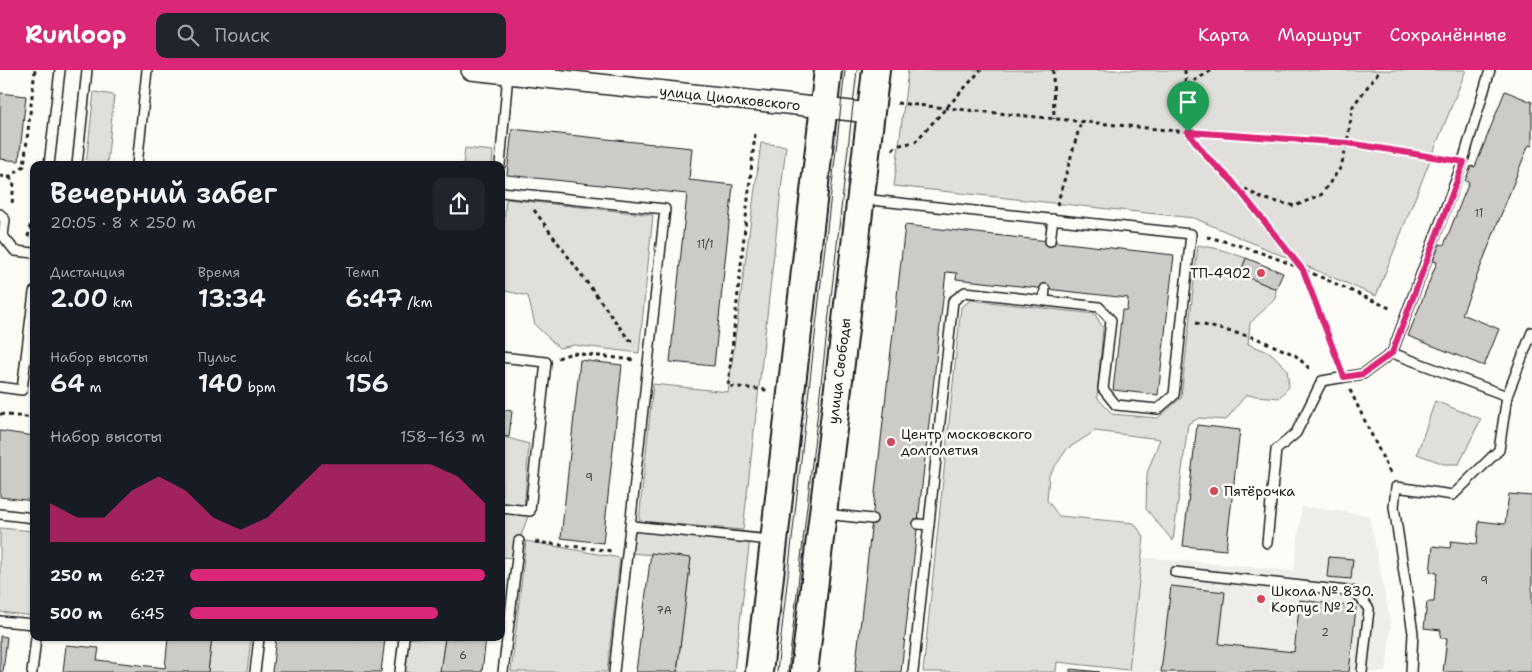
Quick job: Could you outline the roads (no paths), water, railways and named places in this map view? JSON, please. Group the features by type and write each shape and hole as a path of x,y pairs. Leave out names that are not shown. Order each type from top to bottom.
{"main road":[{"path":"759,672 828,70"},
{"name":"улица Свободы","path":"804,672 876,70"}],"street":[{"name":"улица Циолковского","path":"471,70 508,74 576,76 870,113"}],"lane":[{"path":"49,161 60,70"},
{"path":"77,161 88,70"},
{"path":"138,161 147,70"},
{"path":"1267,543 1276,450 1296,433 1322,381 1363,374 1392,353 1464,162 1490,70"},
{"path":"500,161 508,74"},
{"path":"505,192 665,209 632,526 614,672"},
{"path":"860,198 1191,234 1174,395 1158,409 1116,405 1104,389 1111,320 1099,307 965,292 953,301 914,672"},
{"path":"0,214 5,220 3,236 15,251 30,253"},
{"path":"1050,241 1053,219"},
{"path":"1044,300 1045,289"},
{"path":"0,387 22,390 30,325"},
{"path":"1411,672 1413,633 1394,507 1396,487 1452,495 1500,450 1507,396 1532,332"},
{"path":"1392,353 1507,396"},
{"path":"505,357 546,362 530,511 505,508"},
{"path":"0,514 30,518"},
{"path":"822,514 872,519"},
{"path":"918,524 929,525"},
{"path":"632,526 774,541"},
{"path":"504,672 520,541"},
{"path":"1175,572 1356,592 1369,609 1362,672"},
{"path":"0,621 30,624"},
{"path":"32,672 36,641"},
{"path":"255,672 259,641"},
{"path":"400,672 404,641"}],"tram line":[{"path":"777,672 845,70"},
{"path":"788,672 857,70"}],"place":[{"name":"ТП-4902","path":"1261,273"},
{"name":"Центр московского долголетия","path":"891,442"},
{"name":"Пятёрочка","path":"1214,491"},
{"name":"Школа № 830. Корпус № 2","path":"1261,599"}]}
